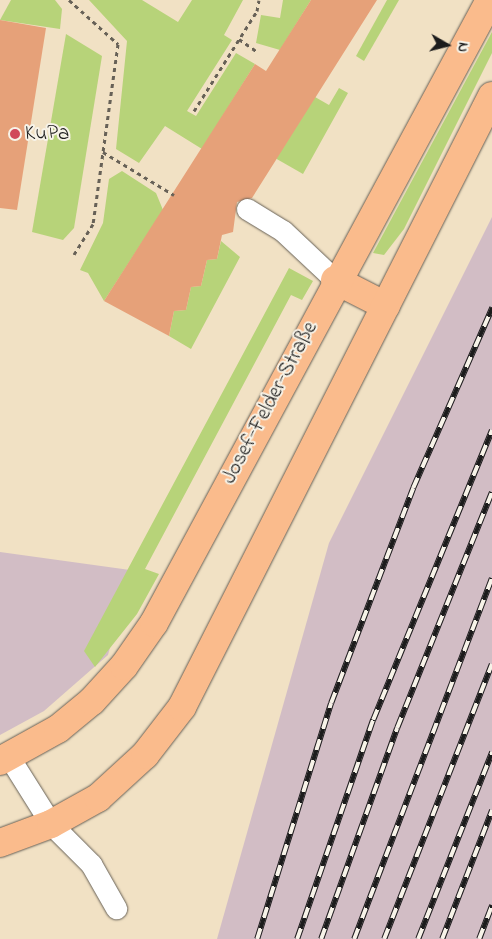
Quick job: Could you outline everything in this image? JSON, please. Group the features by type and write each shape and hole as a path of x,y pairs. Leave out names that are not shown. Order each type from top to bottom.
{"main road":[{"name":"Josef-Felder-Straße","path":"5,759 58,729 124,666 154,623 335,280 490,0"},
{"path":"0,843 51,824 98,798 120,778 182,707 492,96"},
{"path":"335,280 386,306"}],"lane":[{"path":"246,209 283,232 335,280"},
{"path":"5,759 51,824 91,864 116,908"}],"path":[{"path":"69,0 118,44 93,224 74,255"},
{"path":"194,111 239,39 259,0"},
{"path":"239,39 256,51"},
{"path":"103,152 174,195"}],"shaded area":[{"path":"492,217 492,939 217,939 329,543"},
{"path":"0,552 130,570 108,655 44,711 0,735"}],"green space":[{"path":"11,0 55,0 62,9 60,29 0,20"},
{"path":"89,0 142,0 178,22 192,0 243,0 224,35 232,40 187,111 196,116 236,53 255,64 202,149 165,126 139,163 116,149 127,41"},
{"path":"283,0 311,0 280,50 256,43 261,15 280,18"},
{"path":"387,0 399,0 364,61 356,56"},
{"path":"492,32 492,53 404,229 384,255 373,253"},
{"path":"66,34 102,56 74,228 63,240 32,232"},
{"path":"339,88 348,93 303,174 275,158 315,97 329,105"},
{"path":"122,171 156,193 163,210 104,301 88,273 80,270 103,223 109,179"},
{"path":"221,241 240,257 191,349 169,336 174,311 186,310 191,287 201,286 207,260 217,259"},
{"path":"289,268 313,281 302,300 291,295 145,569 159,574 137,614 95,667 84,651"}],"building":[{"path":"311,0 377,0 252,198 237,202 233,232 222,235 217,259 207,260 201,286 191,287 186,310 174,311 169,336 104,301 255,64 266,71"},
{"name":"KuPa","path":"0,20 46,28 17,210 0,208"}],"railway":[{"path":"257,939 331,703 413,488 492,308"},
{"path":"297,939 373,720 492,430"},
{"path":"321,939 397,728 492,492"},
{"path":"354,939 492,578"},
{"path":"384,939 492,664"},
{"path":"418,939 492,752"},
{"path":"442,939 492,810"},
{"path":"479,939 492,905"}],"place":[{"name":"KuPa","path":"15,134"}]}
